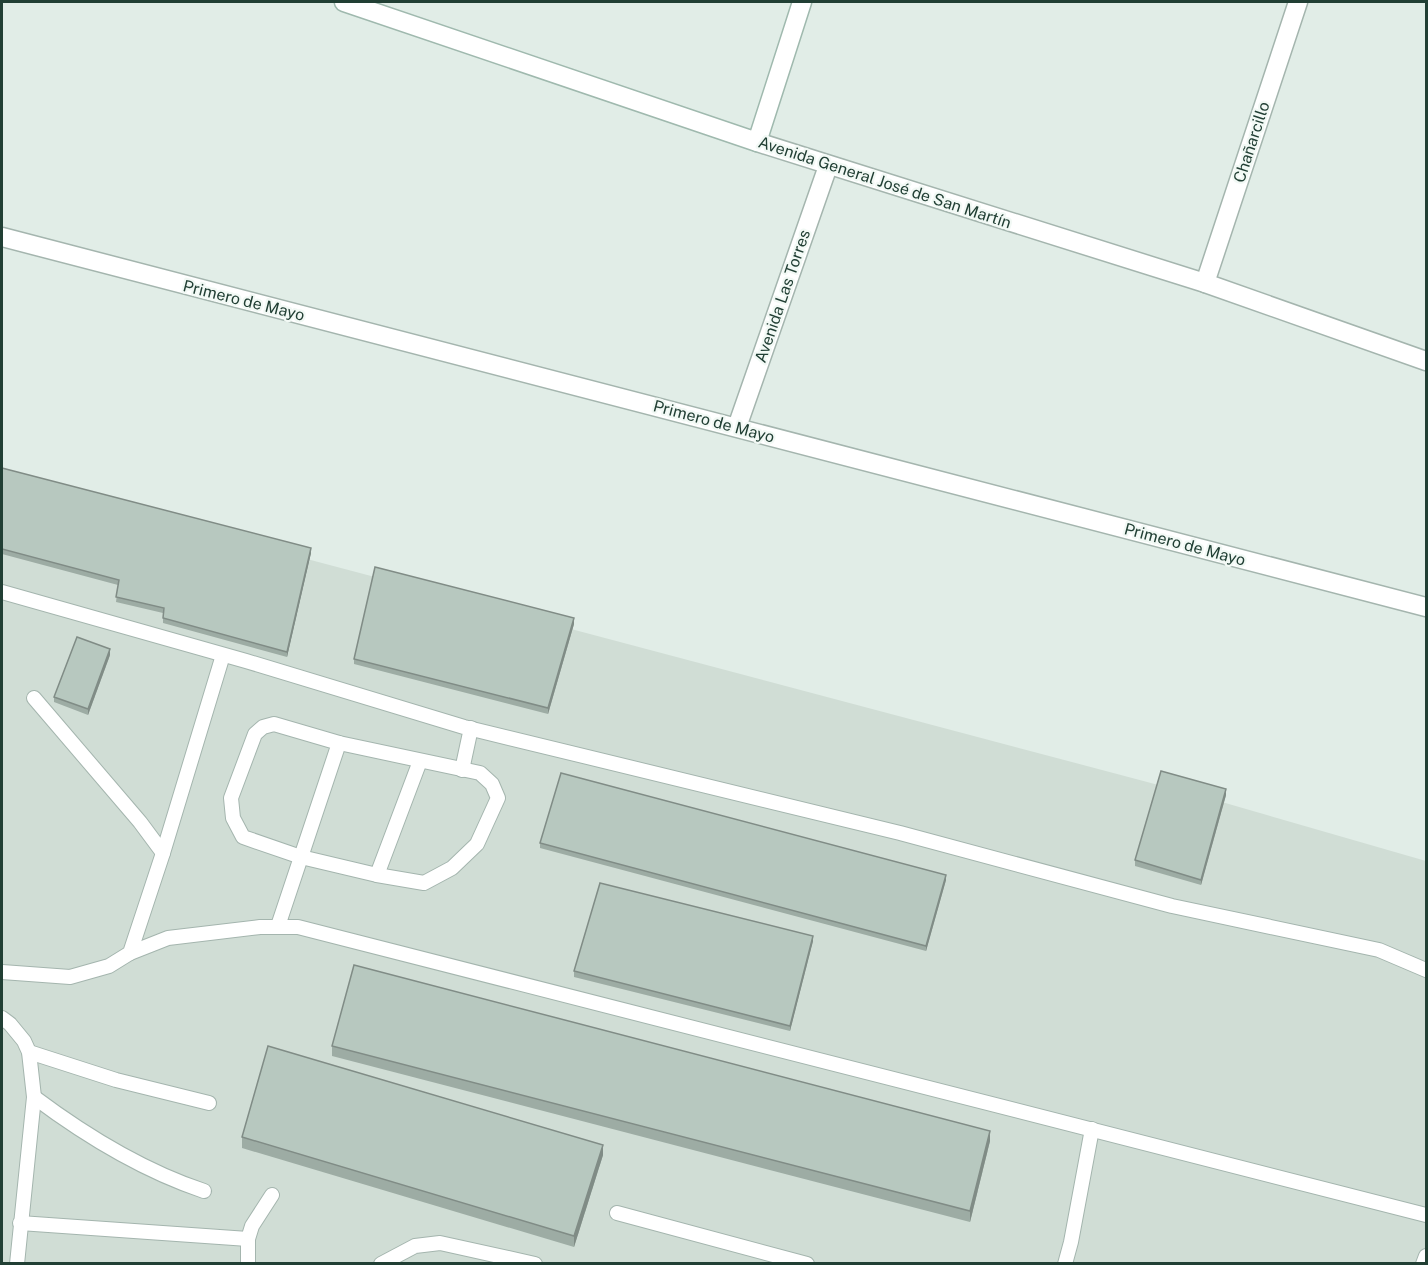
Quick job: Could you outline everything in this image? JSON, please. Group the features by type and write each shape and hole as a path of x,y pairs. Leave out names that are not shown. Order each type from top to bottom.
{"street":[{"name":"Avenida General José de San Martín","path":"344,2 828,166 1205,284 1426,361"},
{"path":"757,142 802,2"},
{"name":"Chañarcillo","path":"1205,284 1298,2"},
{"name":"Avenida Las Torres","path":"737,427 828,166"},
{"name":"Primero de Mayo","path":"2,237 1426,607"}],"lane":[{"path":"2,592 471,728 900,833 1172,906 1379,950 1426,970"},
{"path":"130,953 163,854 223,655"},
{"path":"34,698 140,822 163,854"},
{"path":"274,724 339,743 462,770 480,773 492,784 498,798 477,844 452,868 424,883 377,875 301,857 243,837 233,818 231,798 255,734 263,727 274,724"},
{"path":"462,770 471,728"},
{"path":"278,926 339,743"},
{"path":"377,875 420,761"},
{"path":"2,972 70,977 110,966 130,953 168,938 278,926 298,927 1426,1215"},
{"path":"2,1018 10,1024 30,1052 34,1097 17,1263"},
{"path":"30,1052 116,1080 209,1103"},
{"path":"34,1097 66,1121 120,1155 179,1183 204,1191"},
{"path":"1065,1263 1092,1129"},
{"path":"248,1263 248,1239 252,1226 272,1195"},
{"path":"617,1214 807,1263"},
{"path":"20,1223 248,1239"},
{"path":"381,1263 415,1246 440,1242 472,1257 535,1263"},
{"path":"1423,1263 1426,1256"}],"shaded area":[{"path":"2,478 1215,800 1426,861 1426,1263 2,1263"}],"building":[{"path":"2,468 311,548 287,652 163,618 164,608 116,597 119,580 2,549"},
{"path":"375,567 574,618 548,708 354,659"},
{"path":"77,637 110,649 88,709 54,697"},
{"path":"1161,771 1226,789 1201,880 1135,860"},
{"path":"561,773 946,875 926,946 540,843"},
{"path":"600,883 813,936 790,1026 574,971"},
{"path":"354,965 990,1131 970,1211 332,1046"},
{"path":"268,1046 603,1145 574,1236 242,1137"}]}
